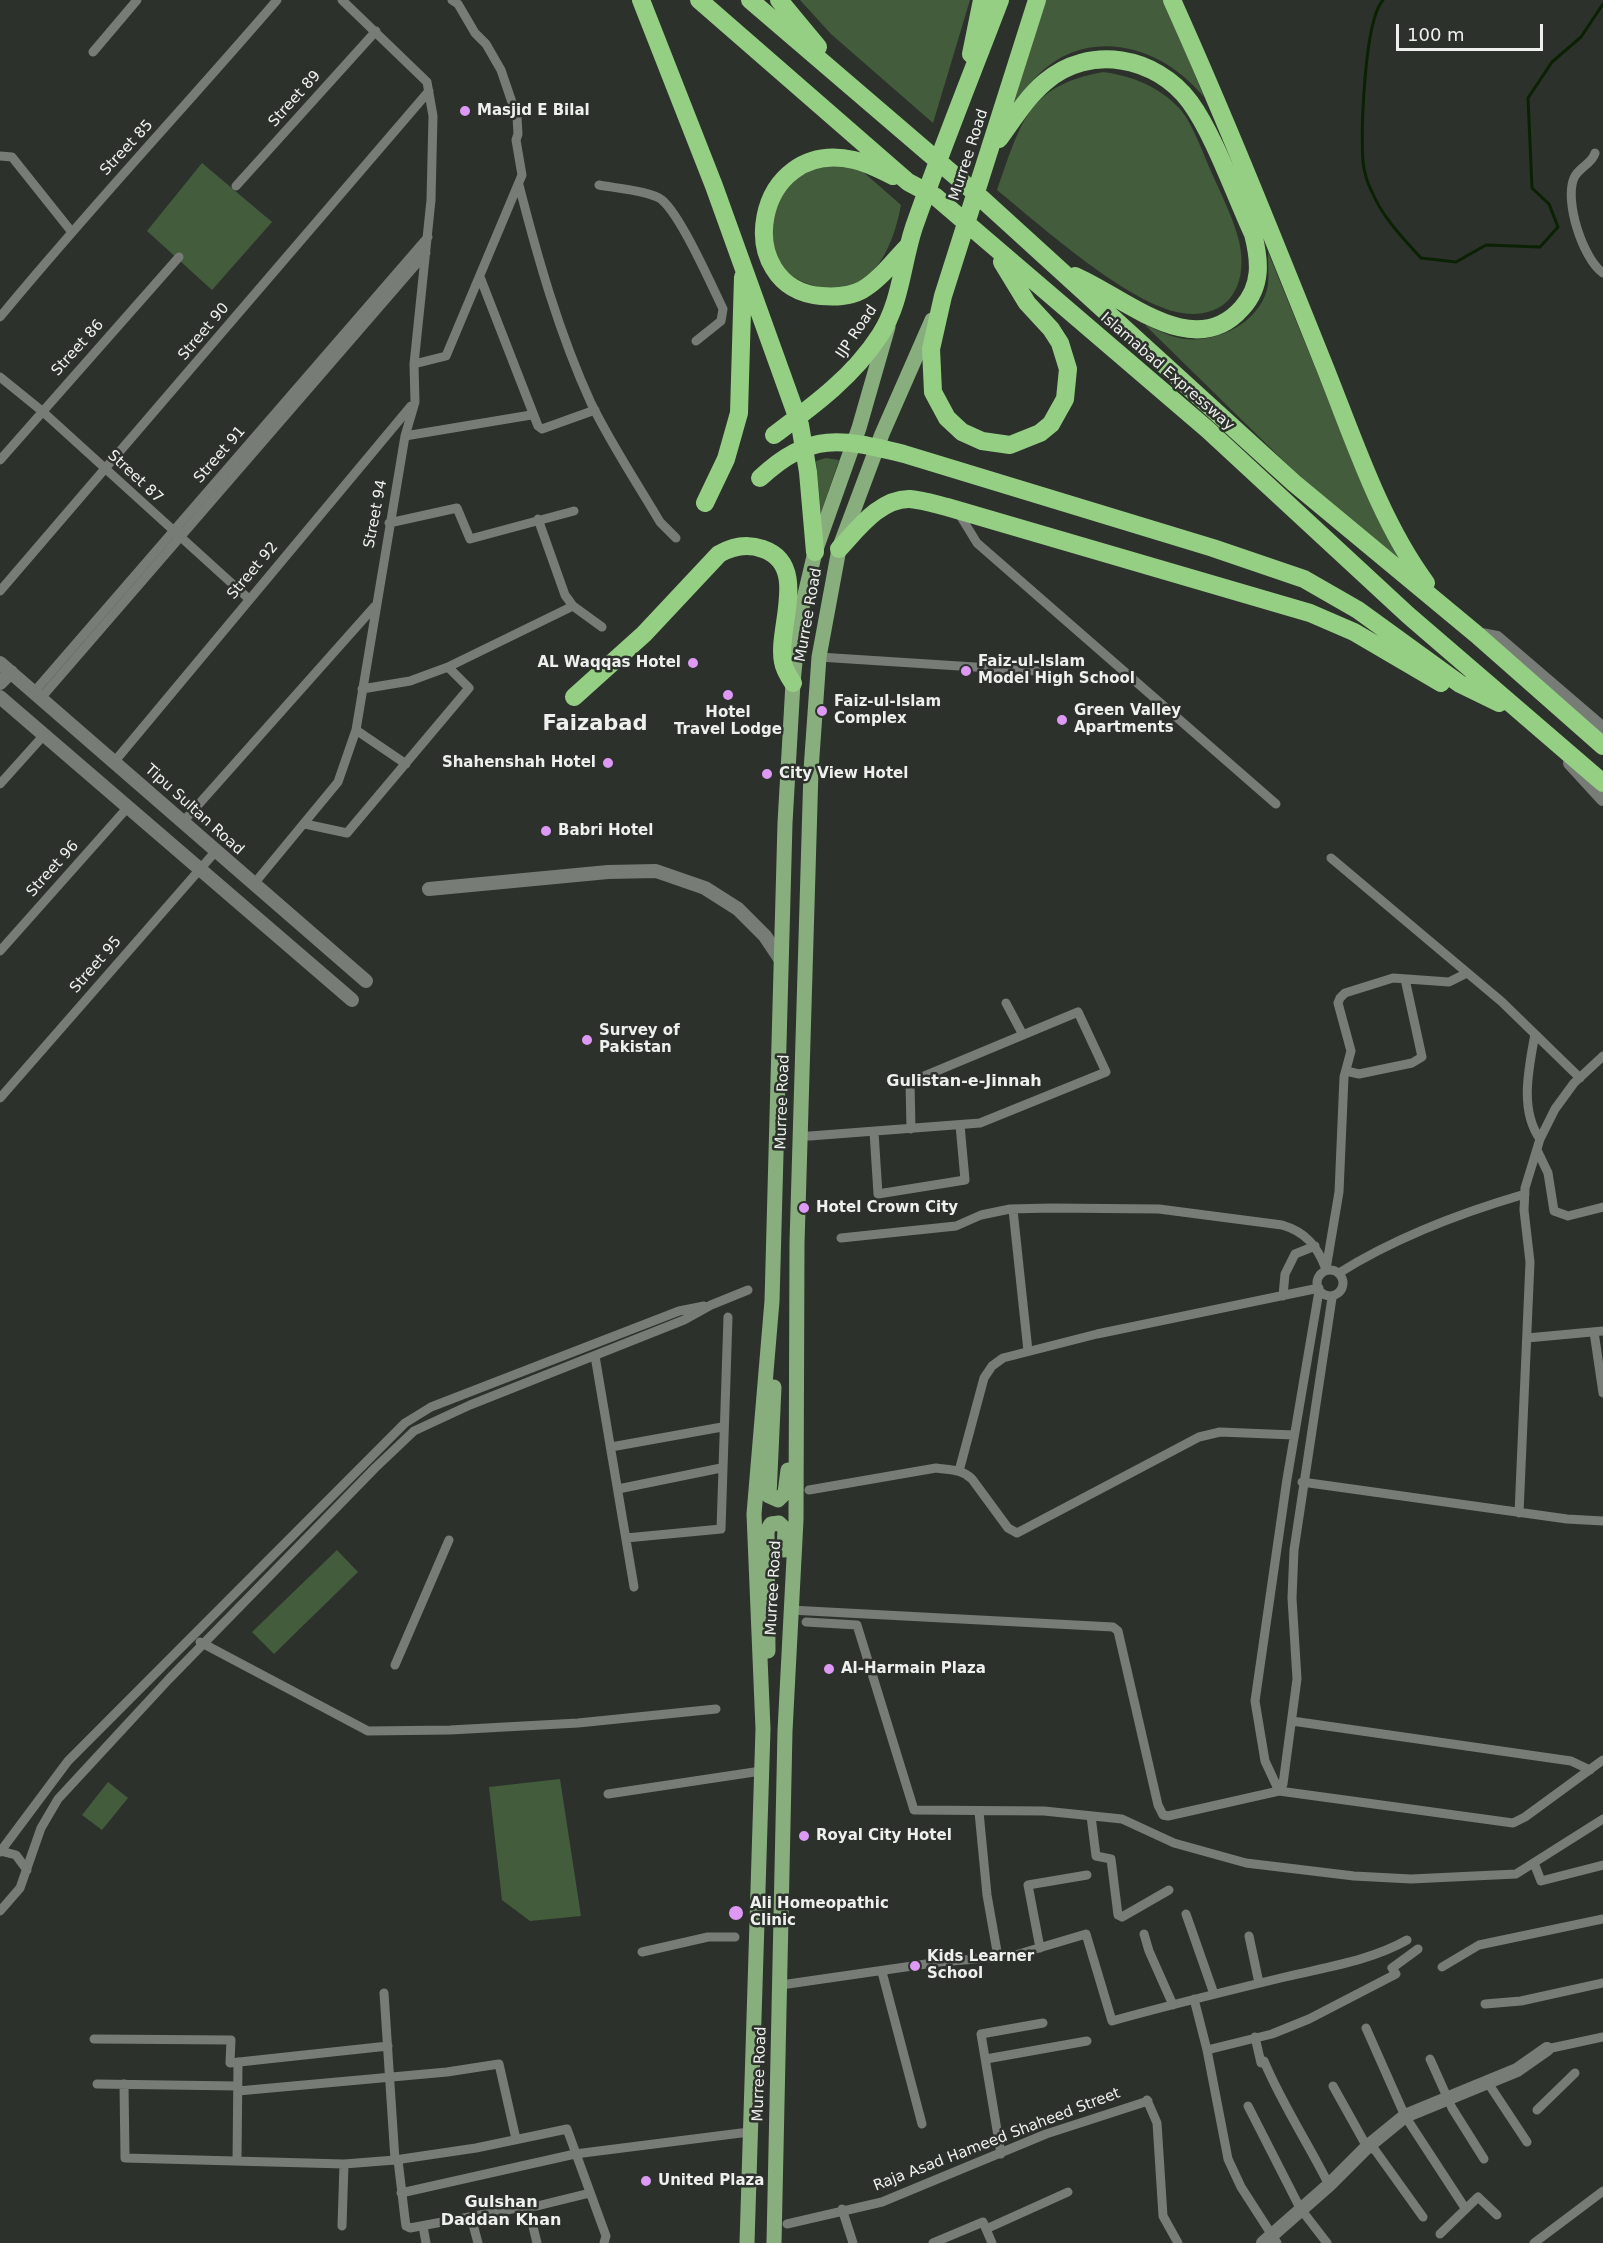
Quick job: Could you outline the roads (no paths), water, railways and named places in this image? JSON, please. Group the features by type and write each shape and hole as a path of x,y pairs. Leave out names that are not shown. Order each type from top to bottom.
{"highway":[{"path":"641,0 743,265 800,425 808,472 815,552"},
{"name":"Islamabad Expressway","path":"699,0 908,182 936,197 1208,430 1408,615 1603,783"},
{"name":"Islamabad Expressway","path":"750,0 981,198 1294,483 1476,634 1603,746"},
{"path":"779,0 840,75"},
{"path":"962,100 982,0"},
{"name":"Murree Road","path":"911,238 946,136 1000,0"},
{"name":"Murree Road","path":"943,296 953,271 1037,0"},
{"path":"1172,0 1242,160 1392,526 1410,563 1439,603"},
{"path":"986,160 1030,96 1059,71 1091,59 1123,60 1140,64 1175,84 1200,118 1253,234 1258,255 1258,274 1254,291 1244,307 1221,325 1190,330 1165,323 1090,283 1060,270"},
{"path":"908,182 854,160 813,160 793,170 779,183 767,203 763,225 765,245 775,266 794,287 809,295 843,296 861,291 875,280 911,238"},
{"name":"IJP Road","path":"774,435 858,367 881,334 894,307 911,238"},
{"path":"943,296 931,349 935,399 947,418 962,432 994,444 1010,445 1040,433 1052,424 1065,399 1068,384 1065,356 1052,329 1027,303 993,247"},
{"path":"705,503 726,459 739,413 743,265"},
{"path":"760,478 787,455 821,443 852,442 904,454 1214,548 1304,579 1358,610 1460,684 1532,722"},
{"path":"839,549 878,510 896,501 909,499 957,510 1310,613 1354,632 1468,700 1532,722"},
{"path":"574,697 644,634 719,554 730,548 746,545 773,554 782,563 788,578 788,609 783,663 793,683"}],"main road":[{"name":"Murree Road","path":"774,2243 785,1731 796,1520 797,1243 800,1136 811,770 819,657 839,549 882,434 943,296"},
{"name":"Murree Road","path":"747,2243 763,1729 754,1514 772,1301 781,960 793,683 799,620 815,552 859,428 894,307"},
{"path":"772,1301 774,1398 769,1496 778,1500 785,1494 788,1473 786,1411 797,1243"},
{"path":"763,1729 770,1624 767,1531 771,1524 779,1523 785,1529 781,1642 785,1731"}],"street":[{"path":"93,52 137,0"},
{"name":"Street 85","path":"0,317 71,231 170,125 277,0"},
{"path":"342,0 427,82 429,91"},
{"path":"414,364 446,356 522,175 516,140 517,117 501,70 458,4 452,0"},
{"name":"Street 89","path":"236,186 376,32"},
{"name":"Street 94","path":"253,885 338,782 356,730 389,523 405,436 415,402 414,364 428,237 433,116 429,91"},
{"name":"Street 90","path":"0,591 429,91"},
{"path":"1595,153 1593,160 1575,175 1570,191 1571,210 1589,255 1603,273"},
{"path":"0,156 12,157 71,231"},
{"path":"599,184 654,195 663,200 683,231 723,309 721,321 696,341"},
{"path":"519,185 540,267 564,337 595,410 660,522 676,538"},
{"name":"Street 91","path":"38,695 176,536 428,237"},
{"path":"176,536 426,253"},
{"name":"Street 86","path":"0,459 178,257"},
{"path":"480,277 531,414 542,429 595,410"},
{"name":"Street 87","path":"0,378 42,411 176,536 249,599"},
{"name":"Street 92","path":"115,761 415,402"},
{"path":"405,436 531,414"},
{"path":"389,523 457,508 470,539 574,511"},
{"path":"957,510 977,543 1276,804"},
{"path":"538,519 555,571 573,606 602,627"},
{"path":"182,823 375,606"},
{"path":"362,688 410,681 448,667 573,606"},
{"path":"1476,634 1497,638 1603,729"},
{"path":"819,657 1037,671"},
{"path":"0,683 5,667"},
{"name":"Tipu Sultan Road","path":"5,667 366,981"},
{"path":"305,824 347,833 470,688 448,667"},
{"path":"0,697 352,1000"},
{"path":"1532,722 1603,799"},
{"path":"356,730 406,764"},
{"path":"0,783 44,735"},
{"name":"Street 96","path":"0,951 128,807"},
{"name":"Street 95","path":"0,1098 215,852"},
{"path":"1331,858 1502,1002 1580,1078"},
{"path":"429,889 608,872 656,872 705,888 738,909 765,936 781,960"},
{"path":"1279,1791 1265,1761 1255,1701 1294,1435 1319,1290 1318,1276 1326,1269 1339,1192 1346,1071 1351,1051 1338,1003 1345,993 1393,978 1449,982 1467,973"},
{"path":"1346,1071 1359,1074 1420,1060 1422,1057 1405,979"},
{"path":"1006,1003 1023,1035"},
{"path":"800,1136 874,1132 911,1129 960,1125 980,1123 1106,1072 1078,1012 910,1082 911,1129"},
{"path":"1535,1034 1527,1097 1535,1132 1540,1139"},
{"path":"1519,1513 1530,1262 1524,1210 1525,1194 1540,1139 1555,1109 1580,1078 1603,1056"},
{"path":"874,1132 878,1194 965,1180 960,1125"},
{"path":"1537,1150 1548,1173 1554,1211 1568,1216 1603,1208"},
{"path":"1339,1273 1382,1248 1420,1230 1525,1194"},
{"path":"841,1238 956,1226 981,1215 1012,1209 1159,1209 1282,1225 1299,1230 1315,1246 1326,1269 1339,1273 1343,1279 1338,1294 1332,1298 1325,1298 1319,1290"},
{"path":"1012,1209 1028,1351"},
{"path":"1283,1296 1285,1274 1295,1254 1315,1246"},
{"path":"0,1911 15,1897 41,1828 58,1799 204,1644 361,1482 414,1431 470,1405 684,1320 711,1305 748,1290"},
{"path":"959,1471 984,1378 992,1366 1003,1358 1097,1334 1319,1290"},
{"path":"1279,1791 1283,1784 1297,1679 1292,1598 1302,1482 1332,1298"},
{"path":"27,1870 16,1855 1,1851 68,1761 193,1638 366,1461 419,1414 637,1326 679,1311 711,1305"},
{"path":"626,1538 721,1529 722,1427 728,1317"},
{"path":"1527,1338 1599,1332 1603,1393"},
{"path":"595,1356 634,1587"},
{"path":"610,1447 722,1427"},
{"path":"809,1490 936,1468 959,1471 972,1479 1008,1528 1017,1533 1199,1437 1220,1432 1294,1435"},
{"path":"618,1489 721,1468"},
{"path":"1302,1482 1519,1513 1603,1521"},
{"path":"395,1665 449,1540"},
{"path":"790,1610 1113,1627 1118,1631 1158,1805 1163,1815 1279,1791 1512,1823 1525,1817 1603,1760"},
{"path":"806,1622 857,1624 914,1810 1044,1811 1122,1819 1174,1843 1246,1863 1354,1876 1411,1879 1516,1874 1603,1819"},
{"path":"193,1638 368,1731 450,1730 578,1723 716,1709"},
{"path":"1292,1721 1571,1761 1590,1770"},
{"path":"608,1794 761,1771"},
{"path":"45,1789 58,1799"},
{"path":"979,1812 987,1895 998,1957"},
{"path":"1091,1816 1096,1856 1111,1859 1118,1916 1122,1917 1169,1890"},
{"path":"1534,1863 1541,1881 1603,1865"},
{"path":"1040,1948 1028,1885 1087,1875"},
{"path":"1186,1914 1214,1994"},
{"path":"1442,1967 1479,1945 1603,1919"},
{"path":"781,1984 882,1972 940,1962 998,1957 1040,1948 1086,1934 1112,2021 1258,1983 1334,1967 1389,1950 1407,1940"},
{"path":"1144,1934 1173,2005"},
{"path":"1249,1936 1258,1983"},
{"path":"642,1952 708,1937 735,1937"},
{"path":"1207,2050 1272,2034 1309,2019 1396,1974 1392,1968 1418,1950"},
{"path":"882,1972 922,2124"},
{"path":"1485,2004 1521,2001 1603,1983"},
{"path":"384,1993 396,2160 406,2226 423,2226 537,2206 590,2193"},
{"path":"1194,1999 1207,2050 1228,2159 1240,2187 1271,2240 1300,2208 1329,2185 1367,2147 1405,2116 1516,2070 1547,2049 1603,2037"},
{"path":"1000,2154 981,2034 1043,2023"},
{"path":"1366,2028 1405,2116 1465,2208"},
{"path":"1255,2037 1261,2063 1264,2061 1275,2088 1301,2129 1329,2185"},
{"path":"94,2039 231,2040 230,2063 387,2046"},
{"path":"986,2059 1087,2041"},
{"path":"1430,2059 1447,2100 1464,2131 1484,2159"},
{"path":"237,2161 238,2062"},
{"path":"98,2084 238,2088 447,2072 499,2064 516,2139"},
{"path":"1537,2110 1575,2073"},
{"path":"1488,2083 1527,2142"},
{"path":"124,2084 124,2158 344,2164 396,2160 567,2128 606,2236 604,2243"},
{"path":"1333,2086 1367,2147 1375,2150 1423,2217"},
{"name":"Raja Asad Hameed Shaheed Street","path":"787,2224 842,2209 882,2202 1046,2134 1147,2100 1157,2123 1163,2216 1178,2243"},
{"path":"1248,2106 1300,2208 1327,2243"},
{"path":"401,2193 575,2154 749,2132"},
{"path":"342,2226 344,2164"},
{"path":"1534,2243 1603,2191"},
{"path":"933,2243 1068,2192"},
{"path":"1440,2234 1478,2197 1497,2215"},
{"path":"528,2206 537,2243"},
{"path":"842,2209 853,2243"},
{"path":"471,2217 478,2243"},
{"path":"984,2225 992,2243"},
{"path":"423,2226 426,2243"}],"waterway":[{"path":"1383,0 1372,30 1365,77 1363,103 1365,173 1382,210 1421,258 1456,262 1486,245 1540,247 1558,227 1549,204 1532,188 1528,98 1552,62 1581,37 1603,4"}],"place":[{"name":"Masjid E Bilal","path":"465,111"},
{"name":"AL Waqqas Hotel","path":"693,663"},
{"name":"Faiz-ul-Islam Model High School","path":"966,671"},
{"name":"Hotel Travel Lodge","path":"728,695"},
{"name":"Faiz-ul-Islam Complex","path":"822,711"},
{"name":"Green Valley Apartments","path":"1062,720"},
{"name":"Shahenshah Hotel","path":"608,763"},
{"name":"City View Hotel","path":"767,774"},
{"name":"Babri Hotel","path":"546,831"},
{"name":"Survey of Pakistan","path":"587,1040"},
{"name":"Hotel Crown City","path":"804,1208"},
{"name":"Al-Harmain Plaza","path":"829,1669"},
{"name":"Royal City Hotel","path":"804,1836"},
{"name":"Ali Homeopathic Clinic","path":"736,1913"},
{"name":"Kids Learner School","path":"915,1966"},
{"name":"United Plaza","path":"646,2181"}],"district":[{"name":"Faizabad","path":"595,725"},
{"name":"Gulistan-e-Jinnah","path":"964,1082"},
{"name":"Gulshan Daddan Khan","path":"501,2212"}]}
